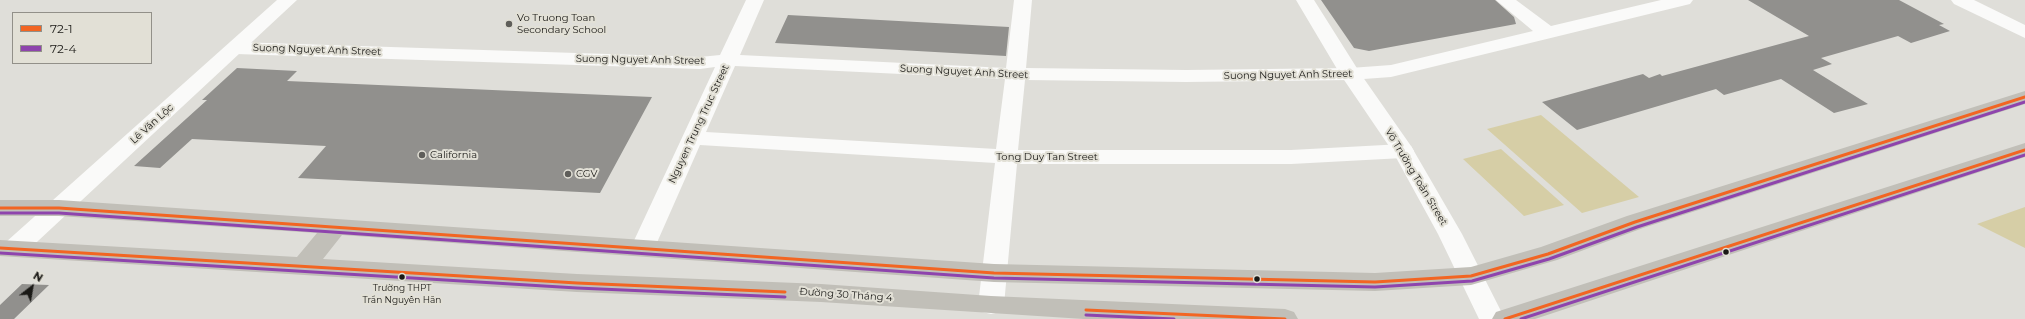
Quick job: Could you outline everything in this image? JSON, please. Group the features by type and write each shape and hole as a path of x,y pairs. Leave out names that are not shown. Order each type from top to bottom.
{"main road":[{"path":"0,208 59,208 336,226 994,273 1375,282 1471,276 1548,254 1635,222 2025,97"},
{"path":"1505,319 2025,150"},
{"path":"304,266 336,226"},
{"name":"Đường 30 Tháng 4","path":"8,248 569,282 821,293 990,305 1284,319"}],"street":[{"name":"Lê Văn Lộc","path":"8,248 59,208 288,0"},
{"name":"Nguyen Trung Truc Street","path":"642,247 755,0"},
{"path":"990,305 1024,0"},
{"name":"Võ Trường Toản Street","path":"1305,0 1350,74 1403,151 1450,234 1492,319"},
{"path":"1505,0 1548,34"},
{"name":"Suong Nguyet Anh Street","path":"236,48 692,62 728,60 1015,74 1194,76 1350,74 1391,71 1684,0"},
{"path":"1960,0 2025,32"},
{"name":"Tong Duy Tan Street","path":"692,138 1007,157 1291,157 1403,151"}],"shaded area":[{"path":"1541,115 1639,197 1582,213 1487,129"},
{"path":"1501,149 1564,205 1524,216 1463,159"},
{"path":"2025,207 2025,248 1977,224"}],"building":[{"path":"1321,0 1495,0 1514,17 1516,24 1369,51 1354,48"},
{"path":"1748,0 1899,0 1944,24 1939,25 1950,31 1911,43 1898,36 1821,58 1832,64 1813,70 1868,104 1834,113 1781,79 1724,95 1716,89 1577,130 1542,102 1643,74 1649,78 1660,74 1662,76 1809,36"},
{"path":"788,15 1009,27 1006,56 775,43"},
{"path":"237,68 297,71 287,81 652,97 600,193 298,178 326,146 192,139 160,168 134,166 207,100 202,100"},
{"path":"22,284 49,285 14,319 0,319 0,305"}],"transit line":[{"name":"72-1","path":"0,208 59,208 994,273 1375,282 1471,276 1548,254 1635,222 2025,97"},
{"name":"72-4","path":"0,213 59,213 994,278 1375,287 1472,281 1549,259 1637,227 2025,102"},
{"name":"72-1","path":"1505,319 2025,150"},
{"name":"72-4","path":"1521,319 2025,155"},
{"name":"72-1","path":"0,248 577,283 785,292"},
{"name":"72-4","path":"0,253 577,288 785,297"},
{"name":"72-1","path":"1086,310 1285,319"},
{"name":"72-4","path":"1086,315 1174,319"}],"place":[{"name":"Vo Truong Toan Secondary School","path":"509,24"},
{"name":"California","path":"422,155"},
{"name":"CGV","path":"568,174"},
{"name":"Trường THPT Trần Nguyên Hãn","path":"402,277"}]}
